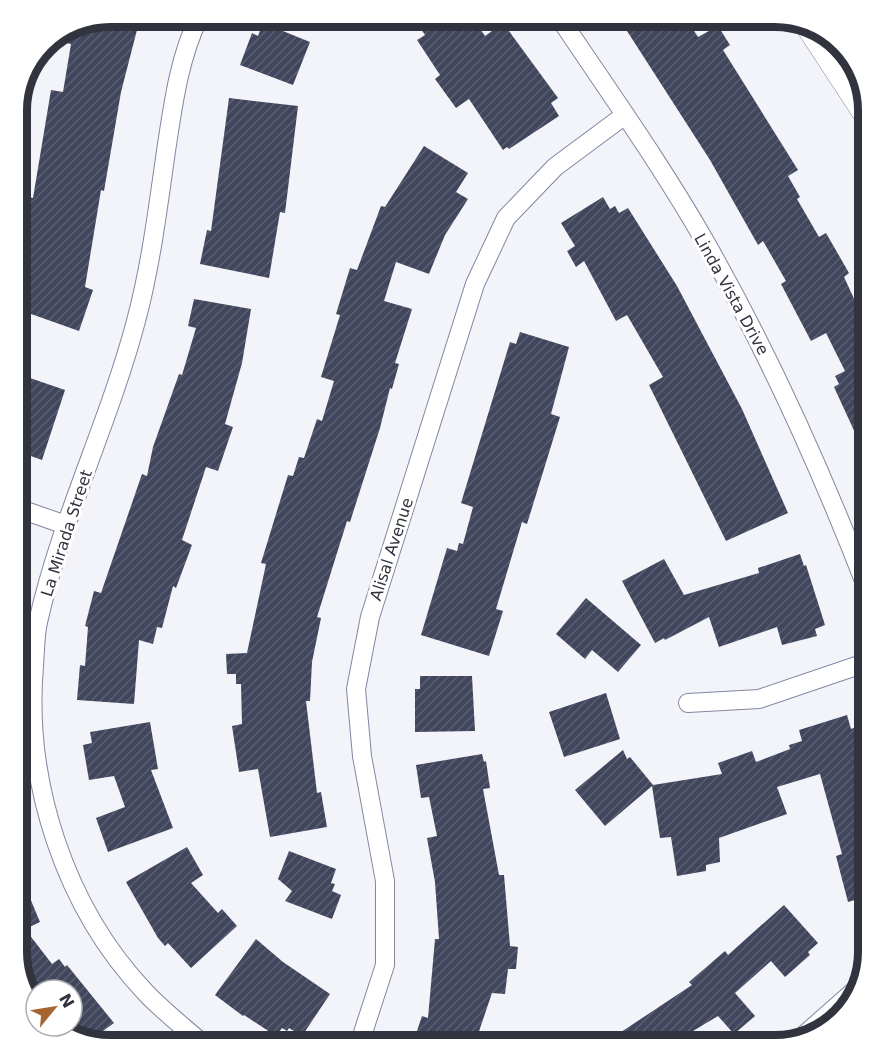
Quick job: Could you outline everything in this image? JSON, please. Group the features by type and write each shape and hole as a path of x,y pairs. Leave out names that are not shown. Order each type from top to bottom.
{"main road":[{"path":"819,40 857,98"}],"street":[{"name":"La Mirada Street","path":"192,1035 146,993 101,935 66,871 41,793 31,701 37,624 66,525 114,393 137,320 152,245 172,105 188,38 194,27"},
{"name":"Linda Vista Drive","path":"566,27 707,244 776,375 832,498 858,565"},
{"name":"Alisal Avenue","path":"363,1035 386,965 385,881 362,756 356,689 370,616 475,284 506,218 555,167 625,115"},
{"path":"27,511 66,525"},
{"path":"688,703 759,699 858,665"},
{"path":"820,1021 839,1004"}],"building":[{"path":"110,27 138,27 121,92 104,191 101,190 85,287 93,290 79,331 27,313 27,208 29,197 33,198 51,90 63,92 71,44 63,42 78,33"},
{"path":"261,27 273,27 310,42 293,85 240,65 252,33 258,36"},
{"path":"420,27 479,27 485,36 497,27 506,27 558,98 551,103 559,116 509,149 507,147 503,150 469,99 456,108 435,79 440,75 417,40 425,35"},
{"path":"624,27 692,27 698,37 719,27 730,45 723,50 798,170 788,176 800,197 797,199 819,237 826,233 849,273 844,277 858,307 858,439 834,387 839,384 835,376 845,371 826,333 811,341 781,284 786,281 763,241 758,245 710,160"},
{"path":"229,98 298,106 285,213 280,212 269,278 200,264 207,230 211,231"},
{"path":"424,146 468,173 456,192 468,199 445,235 429,274 396,262 384,301 412,309 395,363 399,364 380,428 350,522 347,521 317,617 321,618 312,662 310,701 306,701 317,793 321,792 327,827 270,837 258,769 239,772 232,726 242,724 241,684 236,684 236,674 227,674 226,654 247,653 266,564 261,563 288,475 293,476 299,457 304,458 317,419 322,421 334,381 321,377 340,315 336,314 350,268 357,270 381,206 385,207"},
{"path":"603,197 610,209 615,206 619,213 628,208 677,286 742,409 788,513 726,541 649,385 663,377 627,315 616,321 584,261 576,267 567,251 575,246 561,223"},
{"path":"194,299 251,309 242,363 225,424 233,427 218,471 206,467 182,540 192,545 176,588 173,586 162,628 157,627 153,644 139,640 134,704 77,700 80,665 85,666 88,627 85,626 94,591 101,593 142,474 147,476 153,447 179,374 182,375 196,328 188,326"},
{"path":"520,332 569,347 551,414 560,417 527,524 522,522 496,609 503,611 489,656 421,635 447,548 457,551 459,543 463,544 473,507 461,503 510,342 516,344"},
{"path":"30,378 65,390 42,460 27,455 27,387"},
{"path":"800,554 804,566 806,565 825,625 815,629 817,636 782,645 777,627 719,647 709,617 655,643 622,581 664,559 684,595 759,573 758,568"},
{"path":"586,598 641,645 618,672 592,650 585,659 556,634"},
{"path":"420,676 472,676 475,731 415,732 415,689 420,689"},
{"path":"606,693 620,739 564,757 549,712"},
{"path":"847,715 851,729 856,727 858,735 858,899 848,902 836,856 842,854 820,774 777,787 787,814 719,838 720,862 706,865 706,871 677,876 671,837 660,838 652,786 605,826 575,790 623,750 627,759 630,757 653,785 722,774 718,763 752,751 756,762 790,749 789,745 802,741 799,730"},
{"path":"150,722 158,769 151,770 173,828 108,852 96,818 125,807 114,776 89,780 83,745 92,743 90,732"},
{"path":"482,754 484,762 486,761 490,788 483,789 499,875 504,875 510,946 518,947 516,969 508,969 505,994 492,993 478,1035 416,1035 422,1016 428,1018 435,939 439,939 435,882 427,838 437,836 429,797 421,798 416,765"},
{"path":"187,847 203,875 191,883 218,913 222,909 237,926 191,968 168,943 165,946 158,938 126,882"},
{"path":"289,851 336,869 331,883 335,884 332,891 341,895 332,919 285,901 292,891 278,879"},
{"path":"27,891 40,922 27,928"},
{"path":"784,905 818,943 808,952 810,955 785,977 771,961 735,993 755,1016 734,1034 718,1016 686,1035 617,1035 692,985 689,982 725,951 728,955"},
{"path":"27,932 52,964 59,959 65,967 67,965 78,978 31,978"},
{"path":"256,939 283,962 330,994 303,1035 289,1028 287,1031 282,1028 274,1035 215,995"},
{"path":"84,986 114,1023 99,1034 84,1030"}]}
